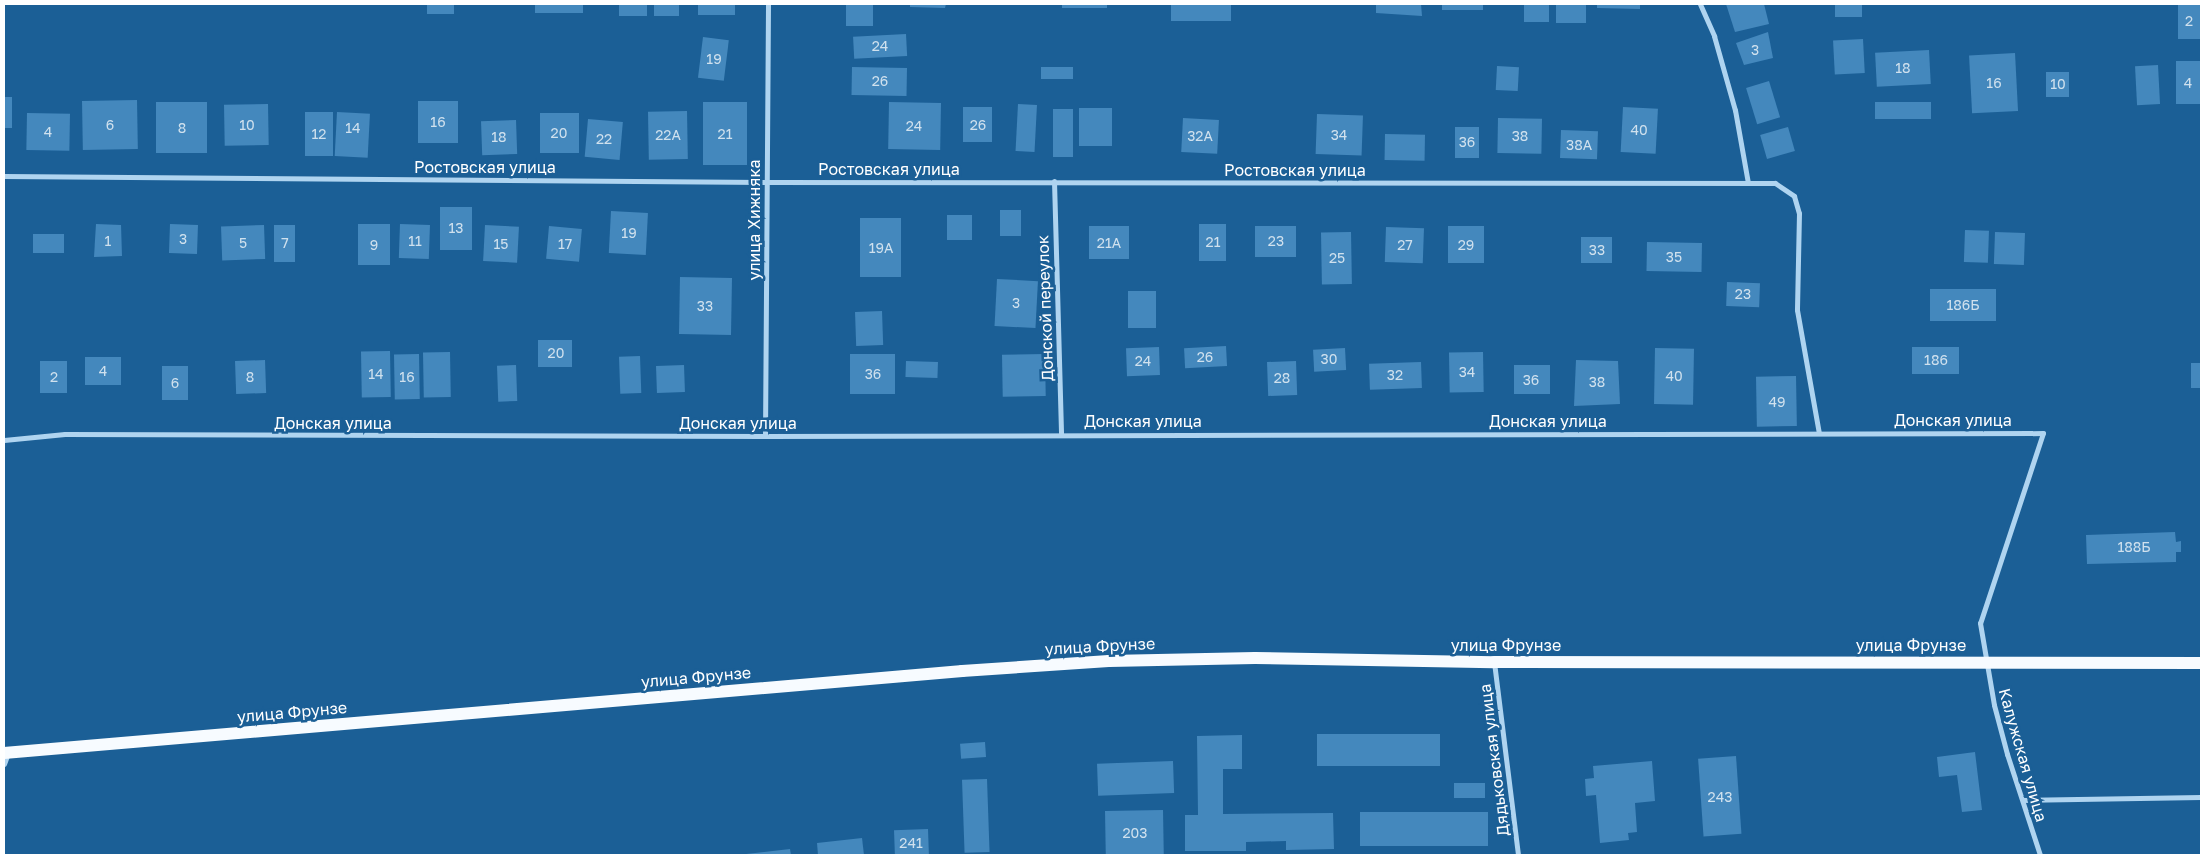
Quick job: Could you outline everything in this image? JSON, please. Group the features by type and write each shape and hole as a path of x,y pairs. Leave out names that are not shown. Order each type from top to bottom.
{"main road":[{"name":"улица Фрунзе","path":"5,756 962,670 1109,661 1255,658 1494,662 2201,663"}],"street":[{"name":"улица Хижняка","path":"765,436 768,4"},
{"path":"1700,4 1714,36 1736,110 1748,183"},
{"name":"Ростовская улица","path":"4,176 767,182 1054,181 1775,184 1794,196 1799,213 1797,310 1819,433"},
{"name":"Донской переулок","path":"1054,181 1061,434"},
{"name":"Донская улица","path":"4,440 65,434 765,436 2043,432 1980,623 1986,662"},
{"name":"Дядьковская улица","path":"1494,662 1518,855"},
{"name":"Калужская улица","path":"1986,662 2007,754 2040,855"},
{"path":"2023,800 2201,797"}],"building":[{"path":"427,4 454,4 454,14 427,14"},
{"path":"535,4 583,4 583,13 535,13"},
{"path":"619,4 647,4 647,16 619,16"},
{"path":"654,4 679,4 679,16 654,16"},
{"path":"698,4 735,4 735,15 698,15"},
{"path":"846,4 873,4 873,26 846,26"},
{"path":"910,4 946,4 945,8 910,7"},
{"path":"1062,4 1107,4 1107,8 1062,8"},
{"path":"1171,4 1231,4 1231,21 1171,21"},
{"path":"1376,4 1421,4 1422,16 1376,13"},
{"path":"1442,4 1483,4 1483,10 1442,10"},
{"path":"1524,4 1549,4 1549,22 1524,22"},
{"path":"1556,4 1586,4 1586,23 1556,23"},
{"path":"1597,4 1640,4 1640,9 1597,8"},
{"path":"1726,4 1764,4 1769,24 1735,32"},
{"path":"1835,4 1862,4 1862,17 1835,17"},
{"path":"2178,4 2201,4 2201,39 2178,39"},
{"path":"1768,32 1773,58 1744,65 1736,43"},
{"path":"906,34 907,56 854,59 853,37"},
{"path":"703,37 729,40 724,81 698,78"},
{"path":"1863,39 1865,73 1835,75 1833,41"},
{"path":"1929,50 1931,84 1877,87 1875,53"},
{"path":"2015,53 2018,111 1972,113 1969,55"},
{"path":"2176,61 2201,61 2201,104 2176,104"},
{"path":"2158,65 2160,104 2137,105 2135,66"},
{"path":"1497,66 1519,67 1518,91 1496,90"},
{"path":"852,67 907,68 907,96 852,95"},
{"path":"1041,67 1073,67 1073,79 1041,79"},
{"path":"2046,72 2069,72 2069,97 2046,97"},
{"path":"1769,81 1780,117 1757,124 1746,88"},
{"path":"4,97 12,97 12,128 4,128"},
{"path":"137,100 138,149 83,150 82,101"},
{"path":"418,101 458,101 458,143 418,143"},
{"path":"156,102 207,102 207,153 156,153"},
{"path":"703,102 747,102 747,165 703,165"},
{"path":"889,102 941,103 940,150 888,149"},
{"path":"1875,102 1931,102 1931,119 1875,119"},
{"path":"268,104 269,145 225,146 224,105"},
{"path":"1018,104 1037,105 1035,152 1016,151"},
{"path":"963,107 992,107 992,142 963,142"},
{"path":"1623,107 1658,109 1656,154 1621,152"},
{"path":"1079,108 1112,108 1112,146 1079,146"},
{"path":"1053,109 1073,109 1073,157 1053,157"},
{"path":"687,111 688,159 649,160 648,112"},
{"path":"305,112 333,112 333,156 305,156"},
{"path":"337,112 370,114 368,158 335,156"},
{"path":"27,113 70,114 69,151 26,150"},
{"path":"540,113 579,113 579,153 540,153"},
{"path":"1317,114 1363,116 1362,156 1316,154"},
{"path":"1183,118 1219,120 1217,154 1181,152"},
{"path":"1498,118 1542,119 1541,154 1497,153"},
{"path":"588,119 623,122 620,160 585,157"},
{"path":"516,120 517,154 482,155 481,121"},
{"path":"1455,127 1479,127 1479,158 1455,158"},
{"path":"1788,127 1795,151 1767,159 1760,135"},
{"path":"1561,130 1598,131 1597,159 1560,158"},
{"path":"1385,134 1425,135 1425,161 1385,160"},
{"path":"440,207 472,207 472,250 440,250"},
{"path":"1000,210 1021,210 1021,236 1000,236"},
{"path":"611,211 648,213 646,255 609,253"},
{"path":"947,215 972,215 972,240 947,240"},
{"path":"860,218 901,218 901,277 860,277"},
{"path":"96,224 121,225 122,256 94,257"},
{"path":"170,224 198,225 197,254 169,253"},
{"path":"358,224 390,224 390,265 358,265"},
{"path":"400,224 430,225 429,259 399,258"},
{"path":"1199,224 1226,224 1226,261 1199,261"},
{"path":"264,225 265,259 222,260 221,227"},
{"path":"274,225 295,225 295,262 274,262"},
{"path":"485,225 519,227 517,263 483,261"},
{"path":"549,226 582,229 579,262 546,259"},
{"path":"1089,226 1129,226 1129,259 1089,259"},
{"path":"1255,226 1296,226 1296,257 1255,257"},
{"path":"1448,226 1484,226 1484,263 1448,263"},
{"path":"1386,227 1424,228 1423,263 1385,262"},
{"path":"1965,230 1989,231 1988,263 1964,262"},
{"path":"1351,232 1352,284 1322,285 1321,233"},
{"path":"1995,232 2025,233 2024,265 1994,264"},
{"path":"33,234 64,234 64,253 33,253"},
{"path":"1581,237 1612,237 1612,263 1581,263"},
{"path":"1647,242 1702,243 1701,272 1646,271"},
{"path":"680,277 732,278 731,335 679,334"},
{"path":"997,279 1038,281 1035,328 995,326"},
{"path":"1727,282 1760,283 1759,307 1726,306"},
{"path":"1930,289 1996,289 1996,321 1930,321"},
{"path":"1128,291 1156,291 1156,328 1128,328"},
{"path":"882,311 883,345 856,346 855,312"},
{"path":"538,340 572,340 572,367 538,367"},
{"path":"1226,346 1227,366 1185,368 1184,348"},
{"path":"1159,347 1160,375 1127,376 1126,348"},
{"path":"1912,347 1959,347 1959,374 1912,374"},
{"path":"1345,348 1346,370 1314,372 1313,350"},
{"path":"1655,348 1694,349 1693,405 1654,404"},
{"path":"390,351 391,397 362,397 361,352"},
{"path":"423,352 450,352 451,397 424,397"},
{"path":"1483,352 1484,392 1450,393 1449,353"},
{"path":"394,354 419,354 420,399 395,399"},
{"path":"850,354 895,354 895,394 850,394"},
{"path":"1045,354 1046,396 1003,397 1002,355"},
{"path":"640,356 641,393 620,394 619,357"},
{"path":"85,357 121,357 121,385 85,385"},
{"path":"265,360 266,393 236,394 235,361"},
{"path":"1576,360 1618,361 1620,404 1574,406"},
{"path":"40,361 67,361 67,393 40,393"},
{"path":"906,361 938,362 937,378 905,377"},
{"path":"1296,361 1297,395 1268,396 1267,362"},
{"path":"1421,362 1422,388 1370,390 1369,364"},
{"path":"2191,363 2201,363 2201,388 2191,388"},
{"path":"516,365 517,401 498,402 497,366"},
{"path":"684,365 685,392 657,393 656,366"},
{"path":"1514,365 1550,365 1550,394 1514,394"},
{"path":"162,366 188,366 188,400 162,400"},
{"path":"1796,376 1797,426 1757,427 1756,377"},
{"path":"2175,532 2176,542 2181,541 2181,552 2176,552 2176,562 2087,564 2086,535"},
{"path":"1317,734 1440,734 1440,766 1317,766"},
{"path":"1242,735 1242,769 1223,769 1223,814 1333,813 1334,849 1286,850 1286,841 1246,842 1246,851 1185,851 1185,815 1198,815 1197,736"},
{"path":"985,742 986,757 961,759 960,744"},
{"path":"1975,752 1982,810 1962,812 1957,775 1939,777 1937,757"},
{"path":"1736,756 1741,834 1704,836 1698,759"},
{"path":"1173,761 1174,793 1098,796 1097,764"},
{"path":"1652,761 1655,801 1635,803 1637,832 1628,833 1629,840 1600,843 1596,795 1586,796 1585,779 1594,778 1593,766"},
{"path":"987,779 990,852 965,853 962,780"},
{"path":"1454,783 1485,783 1485,798 1454,798"},
{"path":"1163,810 1164,855 1106,855 1105,811"},
{"path":"1360,812 1488,812 1488,846 1360,846"},
{"path":"928,829 929,855 895,855 894,830"},
{"path":"862,838 864,855 818,855 817,843"},
{"path":"790,849 791,855 746,855 746,854"}]}
